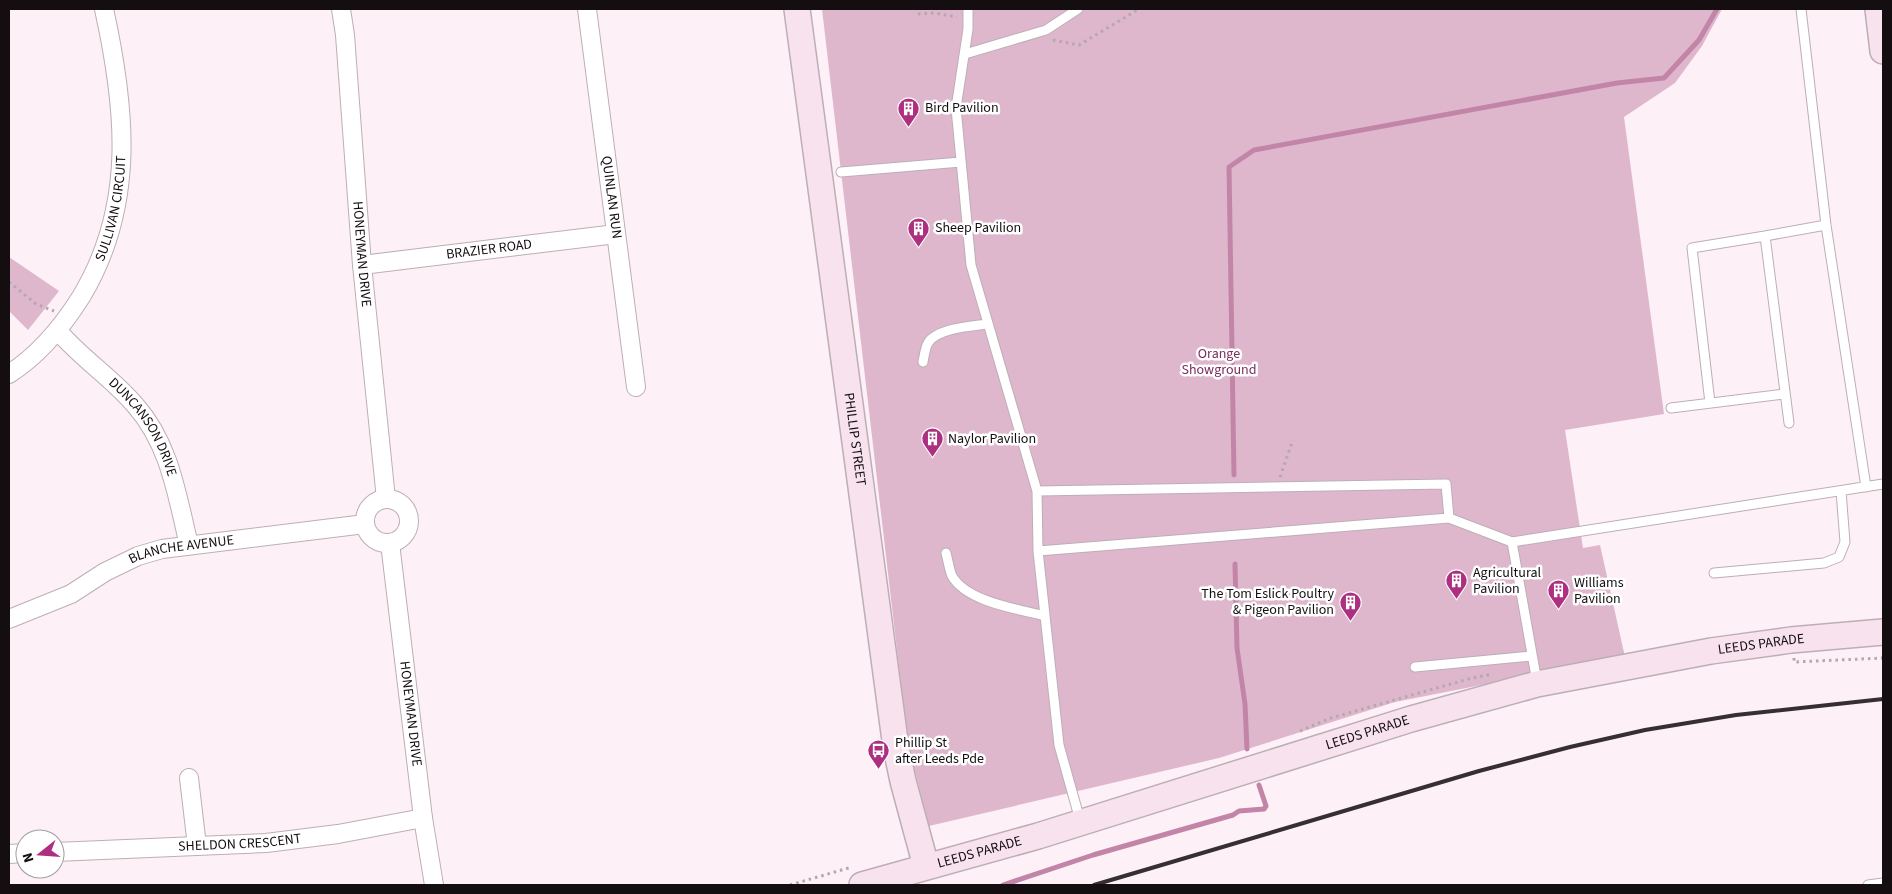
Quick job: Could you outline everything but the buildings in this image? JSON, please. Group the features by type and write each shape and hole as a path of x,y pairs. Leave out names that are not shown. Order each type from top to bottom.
{"main road":[{"name":"PHILLIP STREET","path":"797,9 896,748 926,866"},
{"path":"1878,9 1883,51"},
{"name":"LEEDS PARADE","path":"862,885 1081,823 1411,719 1537,684 1711,650 1791,640 1883,632"}],"street":[{"name":"SULLIVAN CIRCUIT","path":"9,374 63,325 89,283 102,255 114,218 120,190 122,160 120,102 111,39 104,9"},
{"name":"HONEYMAN DRIVE","path":"341,9 345,35 362,265 386,499"},
{"name":"QUINLAN RUN","path":"587,9 636,387"},
{"name":"BRAZIER ROAD","path":"362,265 616,234"},
{"name":"DUNCANSON DRIVE","path":"63,325 74,350 90,362 134,403 154,430 168,462 188,545"},
{"path":"386,499 400,503 409,516 404,536 390,543 376,540 369,533 365,524 370,507 380,500 386,499"},
{"name":"BLANCHE AVENUE","path":"9,618 71,594 105,572 138,556 162,549 365,524"},
{"name":"HONEYMAN DRIVE","path":"390,543 423,818 434,885"},
{"path":"189,778 197,846"},
{"name":"SHELDON CRESCENT","path":"65,852 266,843 338,834 423,818"}],"lane":[{"path":"965,54 1046,30 1078,9"},
{"path":"1801,9 1826,225 1866,487"},
{"path":"968,14 965,54 956,108 971,265 1037,491 1038,551 1059,745 1081,823"},
{"path":"841,172 961,162"},
{"path":"1710,402 1692,248 1826,225"},
{"path":"1765,236 1789,423"},
{"path":"922,362 928,342 941,333 956,328 988,324"},
{"path":"1671,408 1784,394"},
{"path":"1037,491 1446,484 1449,518"},
{"path":"1038,551 1449,518 1512,542 1883,484"},
{"path":"1714,573 1824,564 1839,557 1845,542 1841,491"},
{"path":"1512,542 1537,684"},
{"path":"946,553 953,576 970,593 994,603 1045,616"},
{"path":"1415,667 1532,656"},
{"path":"1868,885 1883,884"}],"path":[{"path":"1030,35 1078,45 1139,9"},
{"path":"918,14 968,14"},
{"path":"9,282 36,304 58,313 63,325"},
{"path":"1276,487 1293,440"}],"green space":[{"name":"Orange Showground","path":"822,9 1722,9 1702,46 1675,83 1624,117 1664,414 1565,430 1583,548 1600,545 1625,657 1395,702 1219,758 929,826 908,744"},
{"path":"9,257 59,291 28,330 9,311"}],"waterway":[{"path":"1234,475 1229,167 1254,150 1617,83 1664,78 1699,40 1717,9"},
{"path":"1235,564 1237,648 1245,704 1247,749"},
{"path":"1003,885 1093,855 1233,815 1239,811 1264,809 1266,806 1259,785"}],"railway":[{"path":"1094,885 1479,771 1570,747 1645,730 1736,715 1883,699"}],"place":[{"name":"Bird Pavilion","path":"909,127"},
{"name":"Sheep Pavilion","path":"919,247"},
{"name":"Naylor Pavilion","path":"932,458"},
{"name":"Agricultural Pavilion","path":"1457,600"},
{"name":"Williams Pavilion","path":"1558,610"},
{"name":"The Tom Eslick Poultry & Pigeon Pavilion","path":"1350,621"},
{"name":"Phillip St after Leeds Pde","path":"879,770"}]}
